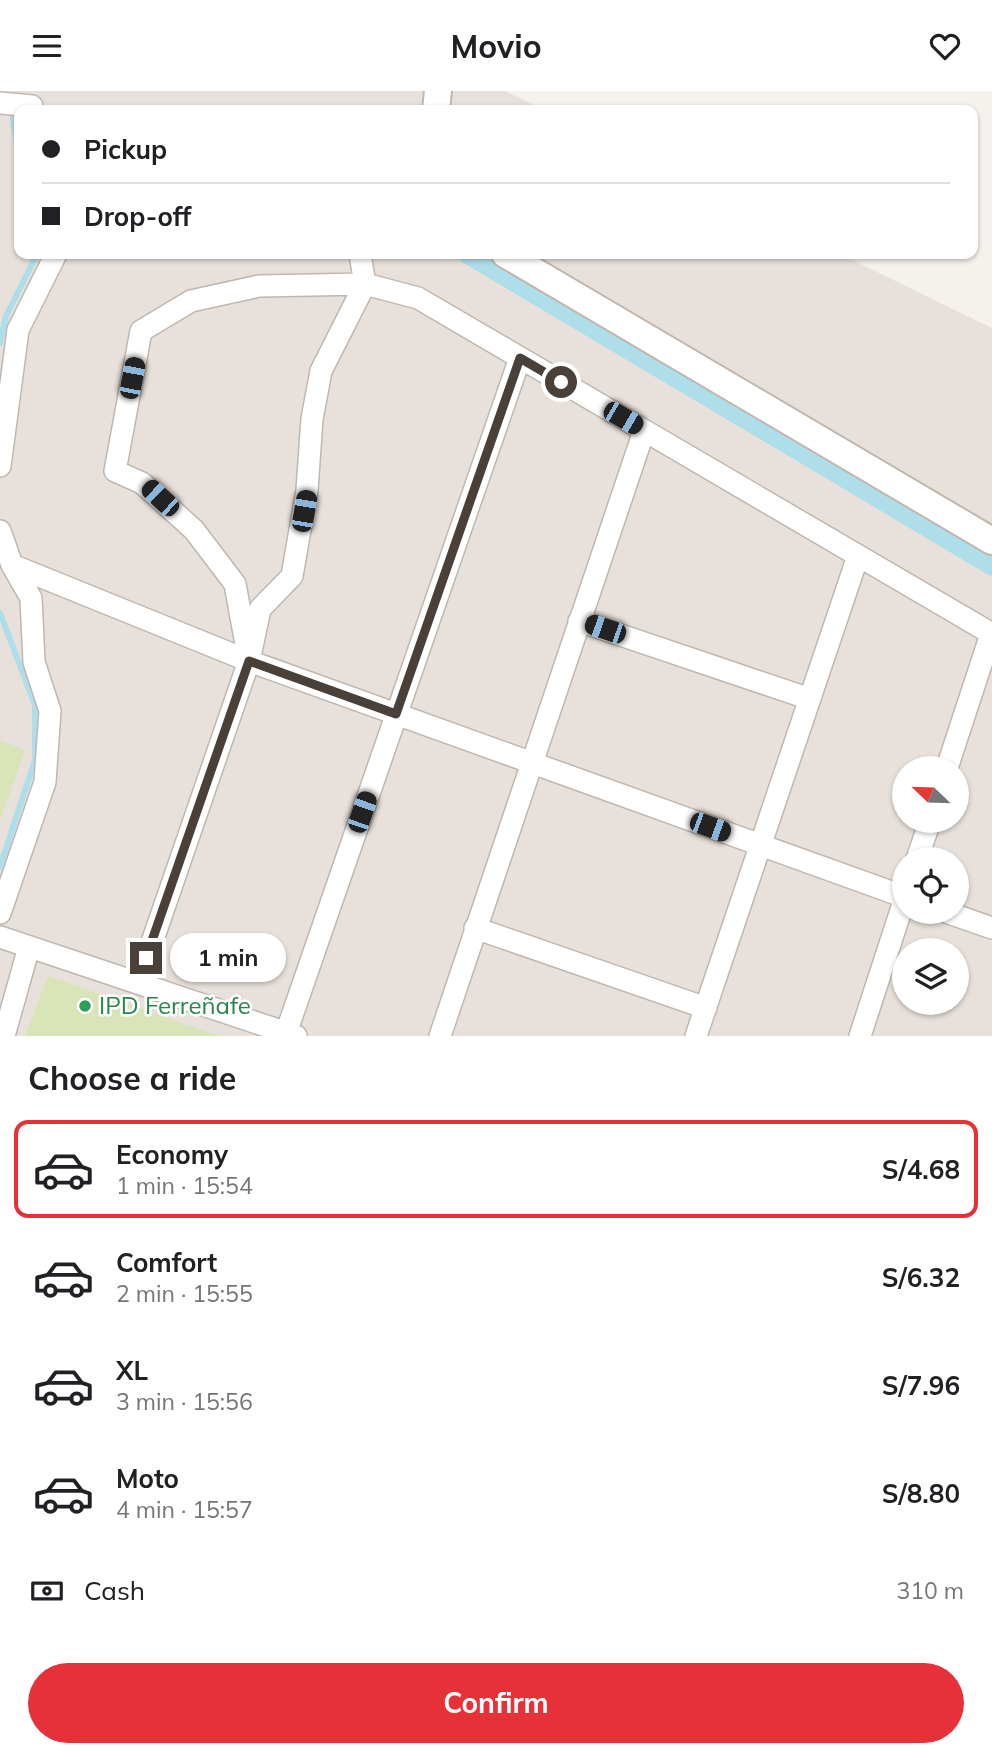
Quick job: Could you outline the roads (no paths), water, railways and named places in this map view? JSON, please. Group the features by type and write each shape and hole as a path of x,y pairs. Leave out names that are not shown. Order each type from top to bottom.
{"street":[{"path":"0,467 18,330 54,259"},
{"path":"138,983 249,661 260,609 292,576 307,490 312,419 321,371 365,284 361,259"},
{"path":"513,259 992,541"},
{"path":"249,661 234,584 194,530 142,482 115,471 141,331 191,301 259,286 365,284 418,298 992,634 951,756"},
{"path":"0,937 289,1035 396,714 520,358"},
{"path":"439,1036 644,431"},
{"path":"0,531 12,565 31,598 34,662 50,711 45,782 0,913"},
{"path":"696,1036 858,556"},
{"path":"12,565 249,661 892,892"},
{"path":"579,621 810,699"},
{"path":"969,920 992,928"},
{"path":"860,1036 896,924"},
{"path":"475,928 706,1008"},
{"path":"4,1036 29,947"}],"waterway":[{"path":"12,112 14,125"},
{"path":"0,343 6,316 34,259"},
{"path":"475,259 992,566"},
{"path":"0,613 35,705 35,760 0,867"}],"place":[{"name":"IPD Ferreñafe","path":"85,1006"}]}
